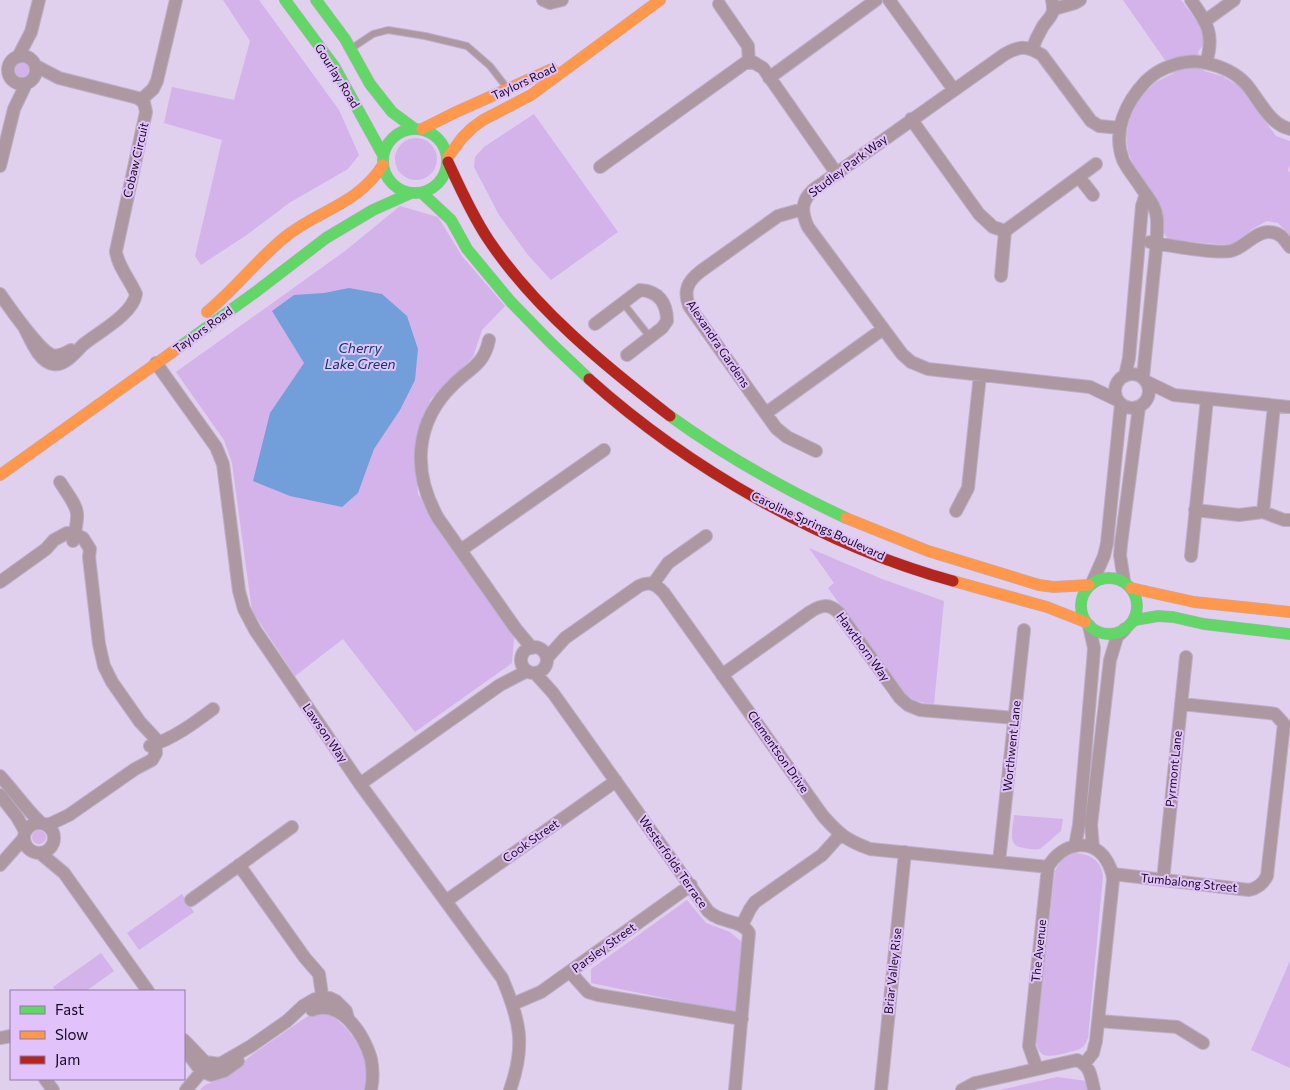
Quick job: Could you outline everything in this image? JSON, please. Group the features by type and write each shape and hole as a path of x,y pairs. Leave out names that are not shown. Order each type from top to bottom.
{"main road":[{"name":"Gourlay Road","path":"285,0 334,66 383,160"},
{"name":"Gourlay Road","path":"316,0 334,22 370,84 384,102 392,112 418,129"},
{"name":"Taylors Road","path":"448,160 472,128 483,120 537,91 660,0"},
{"name":"Taylors Road","path":"418,129 540,76 597,45"},
{"path":"418,129 436,136 442,142 448,160 446,173 440,182 432,189 416,193 400,190 392,184 386,175 383,160 391,139 398,134 418,129"},
{"name":"Taylors Road","path":"198,319 224,299 258,262 287,236 308,222 359,194 371,182 383,160"},
{"name":"Caroline Springs Boulevard","path":"448,160 470,207 493,248 542,304 608,368 698,437 771,482 892,538 1039,585 1054,587 1090,584"},
{"name":"Taylors Road","path":"0,475 257,291 326,238 373,210 416,193"},
{"name":"Caroline Springs Boulevard","path":"416,193 440,208 450,219 466,247 479,264 513,304 553,346 618,404 699,463 785,513 896,562 958,583 1043,605 1087,624"},
{"path":"1290,612 1194,602 1127,585 1116,578 1108,577 1090,584 1084,592 1080,607 1087,624 1097,632 1106,634 1116,633 1140,619 1158,616 1173,617 1204,624 1290,634"},
{"path":"1127,585 1135,595 1136,610 1127,627"}],"street":[{"path":"0,166 14,109 36,74 31,32 39,0"},
{"path":"10,59 26,57 34,64 59,78 132,95 142,100 153,89 157,81 176,0"},
{"path":"543,0 550,3 562,0"},
{"path":"769,78 876,0"},
{"path":"889,0 954,90"},
{"path":"1080,0 1075,4 1053,5 1051,17 1032,49 1042,55 1091,121 1099,126 1120,128"},
{"path":"1190,0 1205,21 1211,40 1206,63"},
{"path":"1205,21 1234,0"},
{"path":"719,4 748,46 749,63"},
{"path":"14,109 7,75 10,59 31,32"},
{"name":"Studley Park Way","path":"1032,49 1018,47 1004,54 807,195 803,202 803,218 883,329 902,354 911,362 928,368 1090,387 1119,402"},
{"path":"600,167 745,64 753,62 763,68 837,174"},
{"path":"1127,585 1120,555 1142,404 1149,392 1145,380 1157,243 1157,218 1155,206 1124,162 1120,146 1120,128 1125,111 1134,93 1151,76 1175,65 1194,62 1206,63 1230,72 1245,82 1272,118 1284,128 1290,129"},
{"path":"7,75 18,84 59,78"},
{"name":"Cobaw Circuit","path":"0,294 25,328 45,350 53,355 62,355 83,345 117,320 136,299 136,294 126,272 118,261 116,251 146,118 146,107 142,100"},
{"path":"911,120 979,214 993,227 1004,231"},
{"path":"1001,276 1004,231 1096,164"},
{"path":"1079,176 1093,195"},
{"path":"1090,584 1104,556 1107,543 1119,402 1115,389 1122,378 1129,358 1142,206 1146,194"},
{"name":"Alexandra Gardens","path":"802,209 778,216 690,279 685,297 689,306 776,428 786,437 816,452"},
{"path":"1140,240 1224,252 1239,248 1264,232 1271,232 1282,236 1290,247"},
{"path":"595,324 640,290 655,294 664,302 667,321 662,328 627,355"},
{"path":"664,302 685,297"},
{"path":"766,413 883,329"},
{"name":"Westerfolds Terrace","path":"489,340 486,354 474,367 454,383 435,406 426,428 422,443 421,469 423,483 430,503 438,518 516,629 553,693 690,886 714,917 742,925"},
{"name":"Lawson Way","path":"156,363 216,447 223,464 239,591 244,609 254,630 360,784 502,978 513,1004 520,1030 520,1048 511,1089"},
{"path":"1122,378 1134,374 1174,395 1290,407"},
{"path":"956,511 968,488 980,375"},
{"name":"Studley Park Way","path":"1090,387 1122,378"},
{"path":"1119,402 1130,408 1174,395"},
{"path":"1191,556 1206,399"},
{"path":"1263,512 1274,406"},
{"path":"461,550 604,450"},
{"path":"60,482 76,507 78,514 74,538"},
{"path":"1195,510 1239,515 1263,512 1284,520 1290,520"},
{"path":"0,582 46,549 60,536 66,534 74,538"},
{"path":"2,864 36,852 48,850 49,832 69,815 154,757 151,732 140,722 112,682 104,666 99,644 89,558 90,549 87,542 79,534 74,538"},
{"path":"360,784 639,586 653,584 668,563 706,536"},
{"name":"Clementson Drive","path":"653,584 658,586 664,593 823,816 840,835 870,849 1048,867"},
{"name":"Hawthorn Way","path":"722,674 810,612 821,606 828,605 839,613 900,698 908,706 920,710 1015,718"},
{"path":"1075,846 1079,825 1094,662 1094,648 1087,624"},
{"path":"1093,847 1091,825 1110,660 1117,637 1127,627"},
{"name":"Worthwent Lane","path":"998,862 1024,630"},
{"name":"Pyrmont Lane","path":"1163,880 1186,657"},
{"name":"Tumbalong Street","path":"1113,874 1249,890 1255,889 1264,882 1267,876 1284,724 1275,714 1181,704"},
{"path":"153,745 166,741 182,732 213,709"},
{"path":"0,776 12,788 29,812 49,832 64,873 147,990"},
{"name":"Cook Street","path":"446,901 616,781"},
{"path":"0,795 17,817 25,834 26,846 64,873"},
{"path":"2,864 31,824 49,832"},
{"path":"190,900 292,827"},
{"path":"735,1090 750,938 749,933 742,925 756,902 822,855 840,835"},
{"path":"1048,867 1060,852 1075,846 1093,847 1101,853 1113,874 1096,1041 1093,1053 1085,1063"},
{"name":"Briar Valley Rise","path":"881,1090 905,852"},
{"path":"239,865 305,958 319,974 320,1001"},
{"name":"The Avenue","path":"1037,1069 1029,1046 1048,867"},
{"name":"Parsley Street","path":"513,1004 541,992 690,886"},
{"path":"570,972 588,992 598,995 742,1019"},
{"path":"320,1001 348,1019 368,1050 373,1070 371,1090"},
{"path":"186,1090 205,1069 220,1064 252,1046 287,1021 320,1001"},
{"path":"1098,1020 1177,1027 1204,1042"},
{"path":"185,1043 201,1059 205,1069 203,1082 195,1090"},
{"path":"962,1090 975,1083 1077,1060 1085,1063 1090,1071 1094,1090"}],"lane":[{"path":"351,49 373,34 388,30 467,46 490,66 508,90"},
{"path":"623,302 650,337"}],"shaded area":[{"path":"223,0 259,0 339,110 359,155 348,169 289,203 248,234 201,265 195,256 222,140 164,123 172,87 234,100 250,41"},
{"path":"1123,0 1181,0 1196,20 1205,38 1205,42 1198,52 1204,71 1222,76 1240,87 1276,136 1290,141 1290,165 1288,170 1290,173 1290,236 1278,223 1267,221 1229,245 1169,240 1161,230 1128,152 1126,135 1130,117 1140,97 1156,82 1174,73"},
{"path":"22,63 27,65 29,70 27,75 22,77 17,75 15,70 17,65"},
{"path":"534,114 618,232 551,280 528,255 499,215 474,167 475,157 484,147"},
{"path":"416,138 431,144 437,159 431,174 416,180 401,174 395,159 401,144"},
{"path":"400,206 438,217 462,256 505,306 482,330 473,357 430,400 415,446 418,494 514,638 512,663 415,732 343,639 295,676 252,611 232,463 224,440 176,372 345,251"},
{"path":"809,548 882,579 944,601 934,704 917,701 902,691 828,588 834,583"},
{"path":"1014,815 1063,819 1061,831 1040,849 1018,847 1012,836"},
{"path":"36,830 42,830 46,837 42,844 36,844 32,840 32,834"},
{"path":"1075,853 1090,856 1094,859 1100,866 1103,876 1088,1038 1084,1046 1078,1050 1046,1056 1040,1052 1036,1041 1055,871 1063,860"},
{"path":"182,894 194,912 139,950 127,933"},
{"path":"687,900 706,923 730,932 743,943 736,1013 591,983 591,969"},
{"path":"101,953 114,971 87,990 55,990 53,987"},
{"path":"1290,961 1290,1068 1251,1050"},
{"path":"328,1013 347,1029 361,1050 366,1066 365,1090 200,1090 205,1085 225,1077 253,1054 310,1015"},
{"path":"1057,1077 1087,1081 1088,1090 1000,1090"}],"water":[{"name":"Cherry Lake Green","path":"349,288 382,294 407,316 418,349 415,380 400,410 374,449 358,493 342,507 290,496 253,481 270,413 304,363 272,311 294,295 324,293"}],"traffic: fast":[{"path":"285,0 334,66 383,155"},
{"path":"316,0 345,39 370,84 392,112 415,129"},
{"path":"409,129 421,129 438,138 445,149 447,161 445,173 438,184 421,193 409,193 397,188 388,179 383,167 383,155 388,143 397,134 409,129"},
{"path":"178,348 326,238 373,210 411,193"},
{"path":"422,193 451,220 467,249 511,302 589,379"},
{"path":"670,416 712,445 755,471 846,518"},
{"path":"1104,578 1114,578 1129,586 1135,595 1137,606 1135,617 1129,626 1114,634 1104,634 1093,629 1086,622 1081,611 1081,601 1086,590 1093,583 1104,578"},
{"path":"1129,625 1135,620 1158,616 1173,617 1204,624 1290,634"}],"traffic: slow":[{"path":"448,157 472,128 483,120 531,95 660,0"},
{"path":"422,129 552,69"},
{"path":"207,312 285,237 361,190 383,165"},
{"path":"0,475 178,348"},
{"path":"846,518 928,551 1039,585 1054,587 1089,585"},
{"path":"953,581 1047,607 1085,622"},
{"path":"1131,588 1194,602 1290,612"}],"traffic: jam":[{"path":"448,162 482,230 506,264 527,289 572,335 670,416"},
{"path":"589,379 628,412 670,443 714,473 760,500 807,525 856,547 904,566 953,581"}]}
